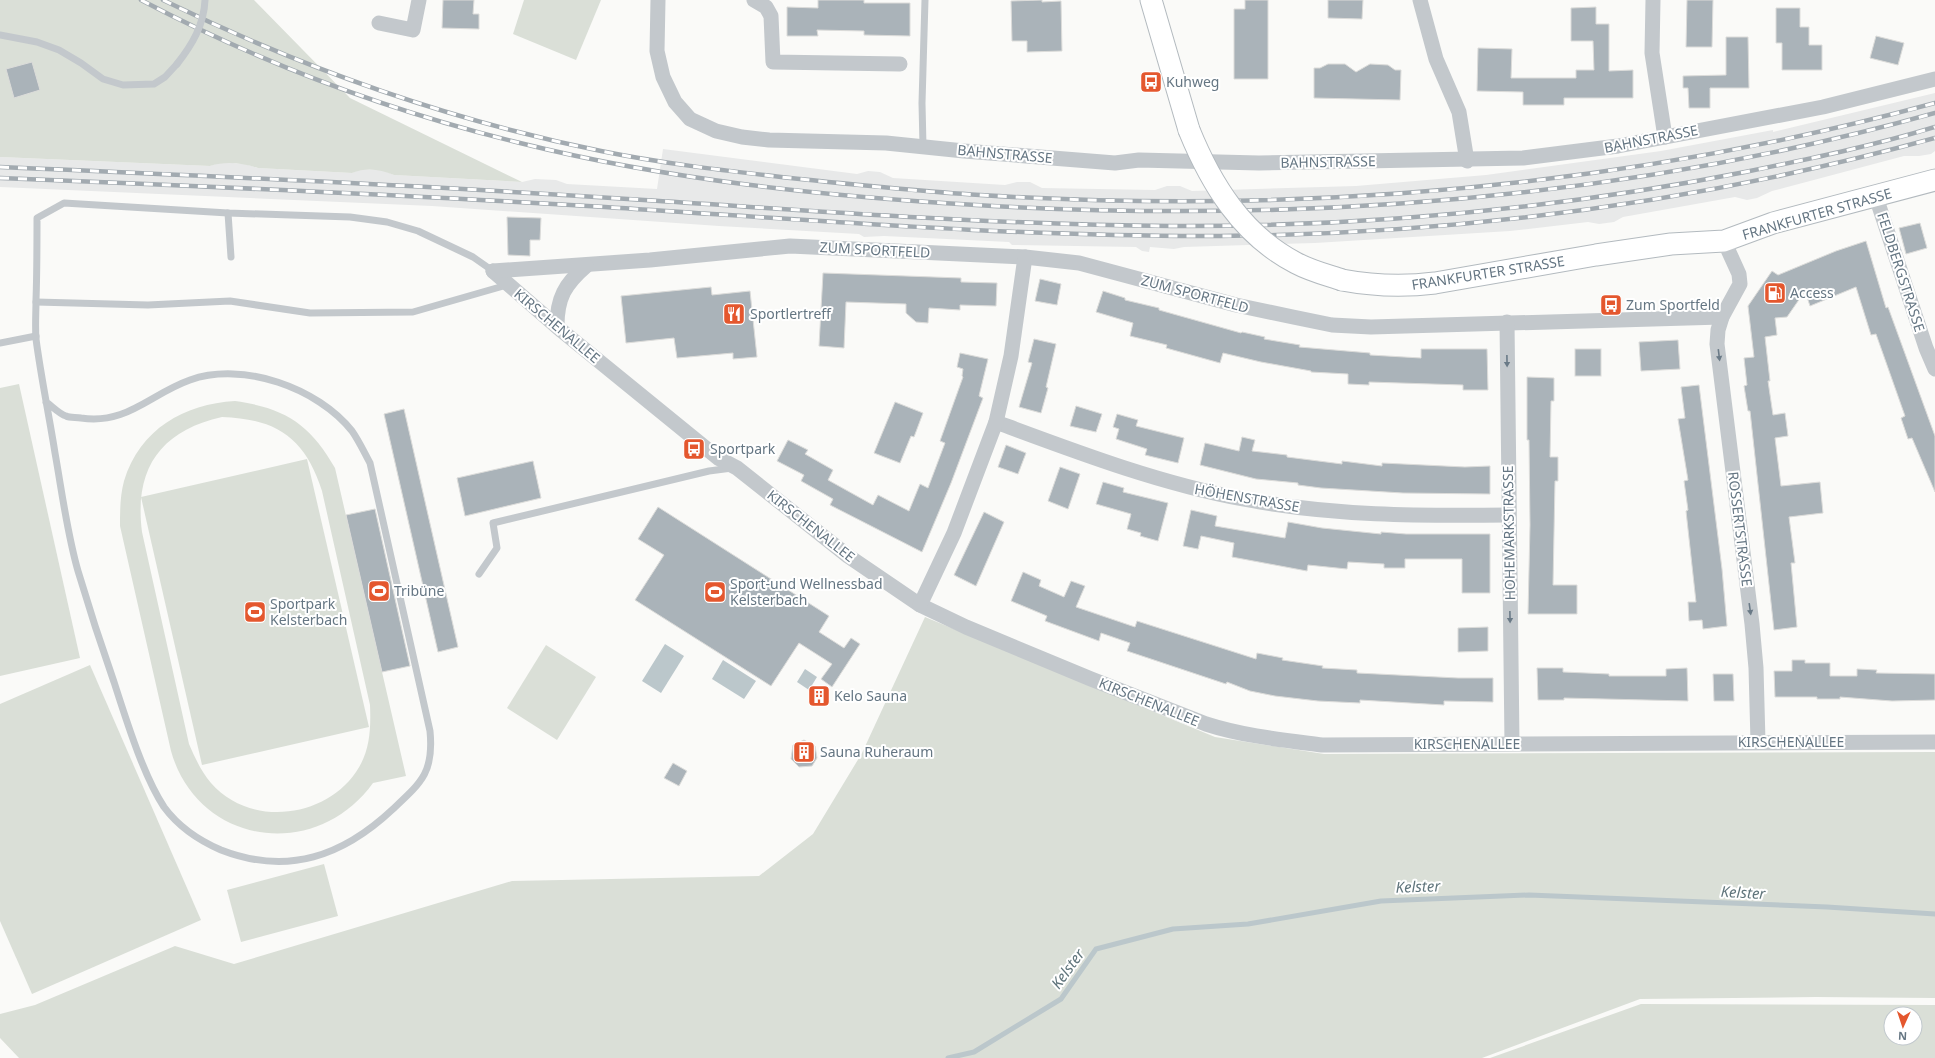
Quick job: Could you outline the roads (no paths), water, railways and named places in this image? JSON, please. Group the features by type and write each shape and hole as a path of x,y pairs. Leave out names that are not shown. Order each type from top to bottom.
{"street":[{"path":"379,23 413,30 419,0"},
{"name":"BAHNSTRASSE","path":"658,0 656,51 663,78 675,102 690,119 716,131 742,137 769,140 886,142 1115,163 1162,160 1259,163 1467,161 1523,158 1618,146 1823,107 1935,79"},
{"path":"754,0 766,7 771,16 773,62 900,64"},
{"name":"FRANKFURTER STRASSE","path":"1151,0 1189,130 1212,179 1231,208 1256,235 1296,263 1342,280 1372,285 1410,286 1435,284 1596,255 1671,244 1724,241 1774,223 1876,197 1935,180"},
{"path":"1420,0 1436,59 1459,112 1467,161"},
{"path":"1653,0 1652,53 1665,137"},
{"name":"FELDBERGSTRASSE","path":"1876,197 1926,348 1935,369"},
{"path":"1722,317 1740,284 1739,274 1724,241"},
{"name":"ZUM SPORTFELD","path":"493,271 586,266 790,246 1025,257 1079,263 1236,305 1332,325 1371,327 1722,317"},
{"path":"920,605 954,533 996,422 1011,356 1025,257"},
{"path":"557,326 560,301 564,291 571,279 586,266"},
{"name":"KIRSCHENALLEE","path":"493,271 507,285 718,458 736,468 848,556 920,605 966,627 1084,676 1206,724 1223,729 1322,745 1935,742"},
{"name":"ROSSERTSTRASSE","path":"1722,317 1718,330 1717,344 1752,624 1756,668 1758,742"},
{"name":"HOHEMARKSTRASSE","path":"1507,322 1508,515 1512,744"},
{"name":"HÖHENSTRASSE","path":"996,422 1128,470 1182,486 1244,499 1326,511 1371,515 1508,515"}],"lane":[{"path":"0,35 37,42 59,50 81,62 103,80 123,85 154,84 165,76 192,44 198,33 205,10 205,0"},
{"path":"923,146 922,104 925,0"},
{"path":"46,402 65,416 98,420 130,412 169,388 191,379 215,375 237,374 265,378 298,390 337,416 351,431 361,445 370,463 430,731 432,750 429,767 418,784 378,823 353,841 325,854 299,860 270,862 243,858 213,846 188,832 165,807 148,775 121,704 77,569 64,508 46,402 36,336 37,218 64,203 228,213 350,217 387,222 418,231 473,257 493,271"},
{"path":"228,213 231,257"},
{"path":"36,302 148,305 230,301 310,313 413,312 507,285"},
{"path":"0,343 36,336"},
{"path":"479,574 497,548 493,522 709,471 736,468"}],"waterway":[{"name":"Kelster","path":"948,1058 974,1052 1061,999 1096,949 1173,929 1248,924 1381,901 1529,895 1827,907 1935,914"}],"railway":[{"path":"141,0 232,44 326,83 422,116 520,143 576,156 689,177 861,197 976,205 1097,210 1218,211 1339,207 1459,199 1579,185 1699,167 1817,143 1935,113"},
{"path":"163,0 215,25 269,48 377,89 432,108 544,138 601,151 668,163 713,169 855,185 980,195 1101,200 1221,201 1342,197 1461,188 1580,175 1699,156 1817,132 1935,103"},
{"path":"0,167 403,186 974,220 1106,225 1244,225 1388,219 1531,206 1603,196 1745,172 1865,146 1935,127"},
{"path":"0,178 605,207 989,231 1143,236 1220,236 1311,234 1401,229 1491,221 1581,210 1670,197 1759,180 1847,161 1935,138"}],"place":[{"name":"Kuhweg","path":"1151,82"},
{"name":"Access","path":"1775,293"},
{"name":"Zum Sportfeld","path":"1611,305"},
{"name":"Sportlertreff","path":"734,314"},
{"name":"Sportpark","path":"694,449"},
{"name":"Tribüne","path":"379,591"},
{"name":"Sport-und Wellnessbad Kelsterbach","path":"715,592"},
{"name":"Sportpark Kelsterbach","path":"255,612"},
{"name":"Kelo Sauna","path":"819,696"},
{"name":"Sauna Ruheraum","path":"804,752"}]}
